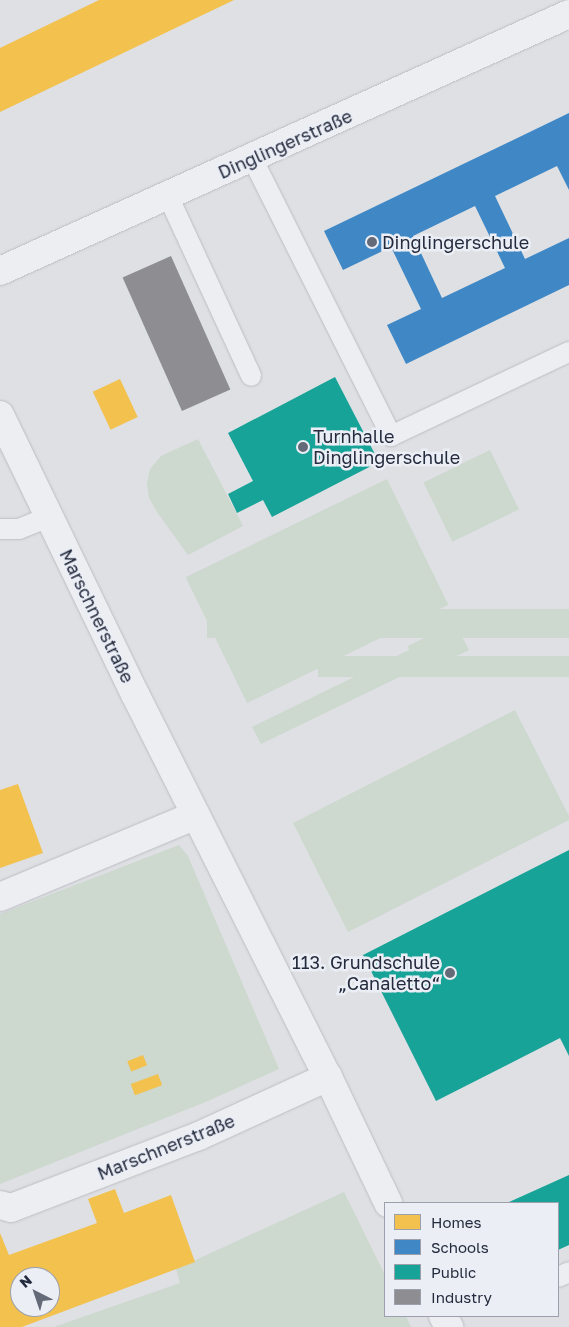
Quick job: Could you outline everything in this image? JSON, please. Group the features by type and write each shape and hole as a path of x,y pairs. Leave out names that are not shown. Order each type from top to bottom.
{"street":[{"name":"Dinglingerstraße","path":"0,271 569,14"},
{"name":"Marschnerstraße","path":"0,415 48,517 328,1077 388,1202"},
{"path":"0,897 196,815"},
{"name":"Marschnerstraße","path":"0,1205 11,1208 199,1136 328,1077"}],"lane":[{"path":"252,158 391,436 569,352"},
{"path":"168,196 251,376"},
{"path":"0,529 19,529 48,517"}],"shaded area":[{"path":"198,439 243,526 188,555 149,498 147,483 150,469 161,456"},
{"path":"490,450 519,509 452,542 423,482"},
{"path":"387,479 448,605 247,703 186,577"},
{"path":"207,609 569,609 569,638 207,638"},
{"path":"455,623 469,650 421,673 418,668 261,744 252,727 409,650 408,646"},
{"path":"318,656 569,656 569,677 318,677"},
{"path":"515,710 569,816 569,820 348,932 293,823"},
{"path":"179,845 188,856 279,1069 208,1101 0,1184 0,914"},
{"path":"344,1192 384,1273 384,1317 406,1317 411,1327 54,1327 180,1283 176,1269"}],"building: Homes":[{"path":"99,0 234,0 0,112 0,48"},
{"path":"120,379 138,417 111,430 93,392"},
{"path":"18,784 43,853 0,868 0,790"},
{"path":"143,1055 147,1065 131,1072 127,1061"},
{"path":"158,1074 162,1085 135,1095 131,1084"},
{"path":"115,1189 124,1213 171,1195 195,1262 60,1313 60,1267 10,1267 10,1317 49,1317 22,1327 0,1327 0,1233 9,1255 97,1223 88,1199"}],"building: Schools":[{"name":"Dinglingerschule","path":"569,113 569,190 557,166 495,196 525,259 569,238 569,285 406,364 387,325 421,309 391,247 343,270 324,231","holes":["475,206 505,268 442,298 413,236"]}],"building: Public":[{"name":"Turnhalle Dinglingerschule","path":"335,377 379,462 272,517 263,500 237,513 228,494 253,481 228,433"},
{"path":"569,850 569,1056 560,1038 436,1101 363,955"},
{"path":"569,1175 569,1245 559,1250 559,1202 509,1202"}],"building: Industry":[{"path":"171,256 230,389 182,411 123,278"}],"place":[{"name":"Dinglingerschule","path":"372,242"},
{"name":"Turnhalle Dinglingerschule","path":"303,447"},
{"name":"113. Grundschule „Canaletto“","path":"450,973"}]}
